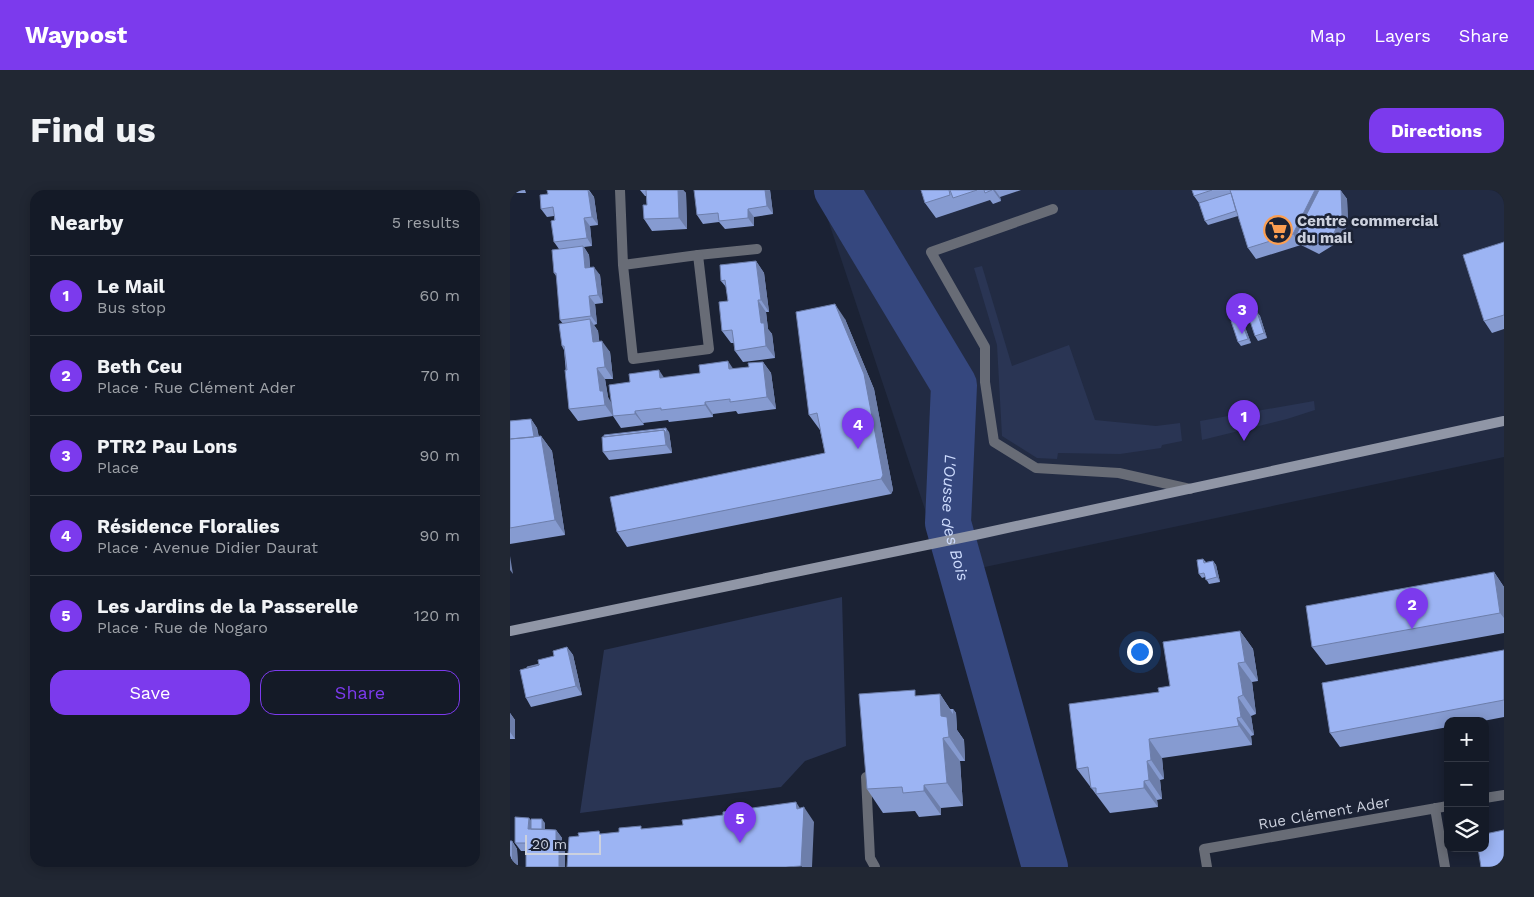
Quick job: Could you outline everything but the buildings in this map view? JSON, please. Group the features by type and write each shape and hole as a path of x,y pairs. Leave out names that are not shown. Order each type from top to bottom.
{"main road":[{"path":"510,631 974,536 1504,421"}],"street":[{"path":"620,190 623,266 633,359 708,349 698,255"},
{"path":"1053,209 931,252 985,347 985,382 994,442 1036,468 1119,473 1191,490"},
{"path":"623,266 757,249"},
{"path":"866,763 870,858 875,867"},
{"path":"1489,797 1504,795"},
{"name":"Rue Clément Ader","path":"1207,867 1204,849 1444,807"},
{"path":"1434,808 1445,867"}],"shaded area":[{"path":"818,190 1504,190 1504,457 947,575"},
{"path":"982,266 1012,366 1069,345 1095,420 1156,426 1180,423 1182,441 1162,445 1161,448 1120,454 1058,453 1057,459 1037,458 1002,436 997,345 974,268"},
{"path":"1314,401 1315,410 1287,419 1202,440 1200,421"},
{"path":"842,597 846,746 805,761 781,787 580,813 604,650"}],"waterway":[{"name":"L'Ousse des Bois","path":"837,190 954,385 948,523 1045,867"}],"place":[{"name":"Centre commercial du mail","path":"1278,230"},
{"name":"PTR2 Pau Lons","path":"1242,334"},
{"name":"Le Mail","path":"1244,441"},
{"name":"Résidence Floralies","path":"858,449"},
{"name":"Beth Ceu","path":"1412,629"},
{"name":"Les Jardins de la Passerelle","path":"740,843"}]}
